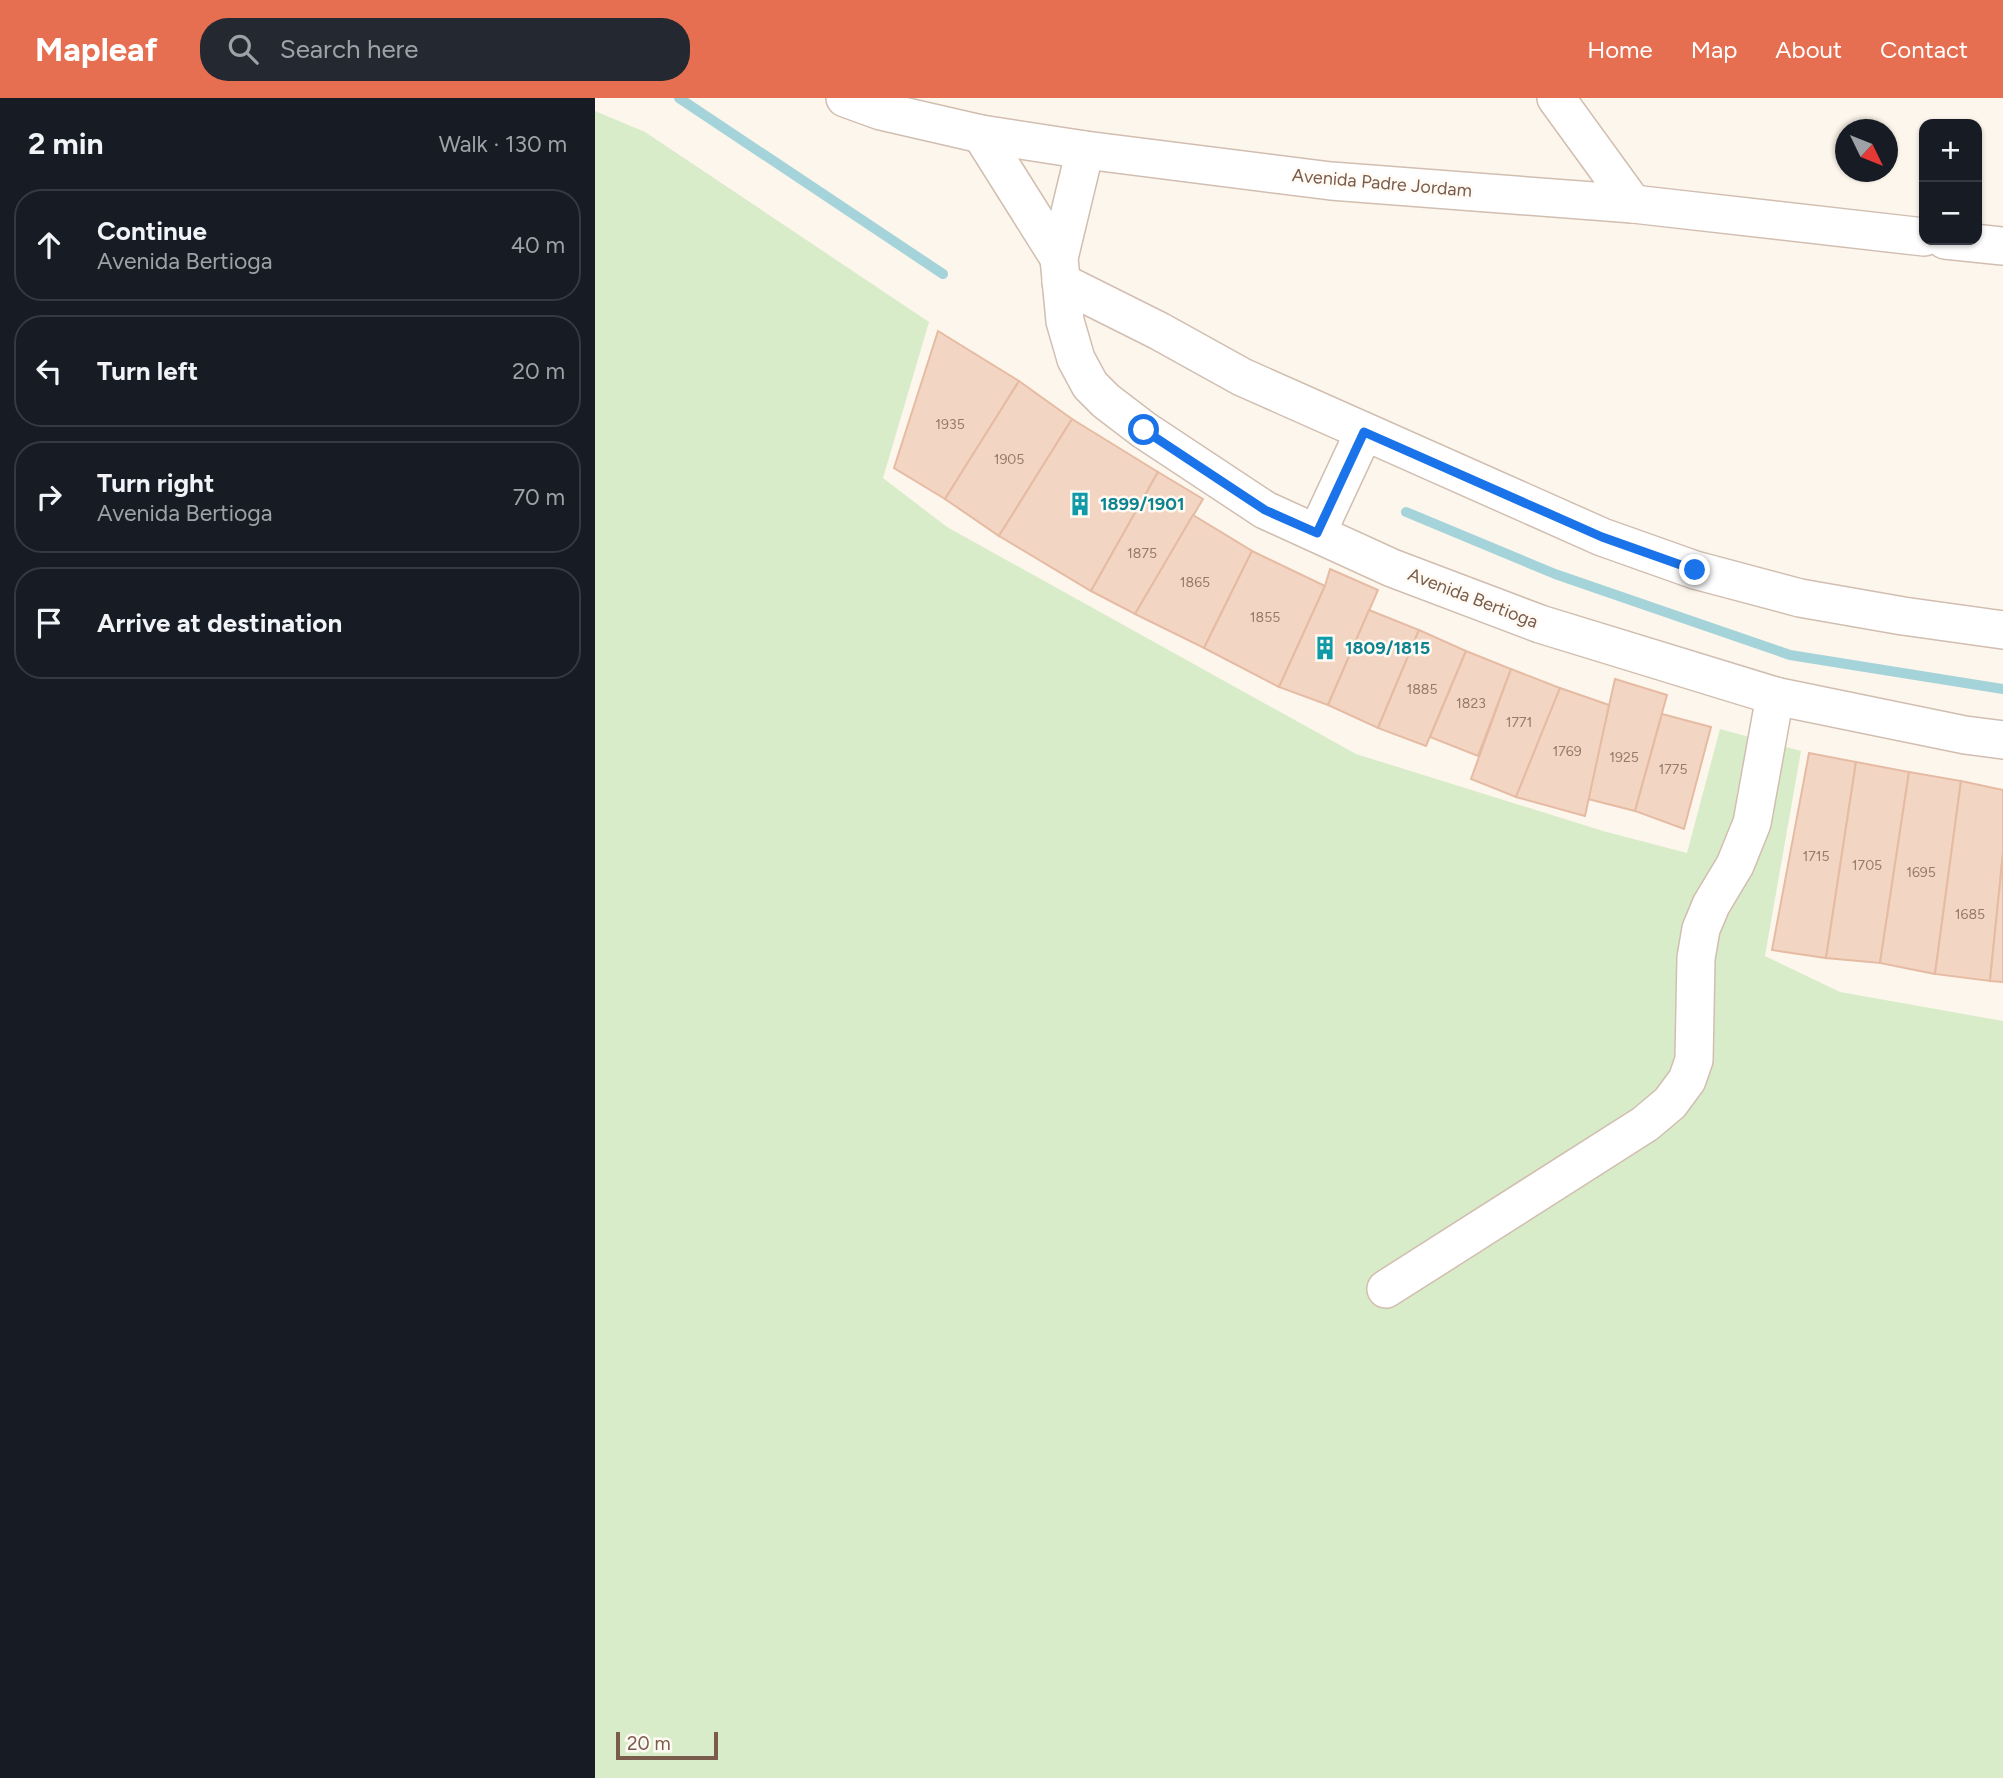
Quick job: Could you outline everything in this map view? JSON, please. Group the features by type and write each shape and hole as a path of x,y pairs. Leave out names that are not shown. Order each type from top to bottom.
{"street":[{"name":"Avenida Padre Jordam","path":"845,98 881,111 981,134 1085,150 1331,181 1633,204 1919,236"},
{"path":"1556,98 1633,204"},
{"path":"981,134 1060,270 1159,331 1242,377 1602,537 1695,570 1800,598 1903,616 2003,629"},
{"name":"Avenida Bertioga","path":"1085,150 1060,270 1065,321 1076,359 1090,386 1106,401 1144,430 1265,510 1392,568 1540,624 1775,696 1965,735 2003,740"},
{"path":"1982,244 2003,246"},
{"path":"1317,533 1364,432"},
{"path":"1387,1289 1645,1124 1670,1103 1687,1080 1695,1060 1696,958 1701,929 1711,905 1735,865 1752,823 1775,696"}],"green space":[{"path":"595,111 645,132 929,322 883,478 947,527 1356,754 1603,831 1687,853 1720,729 1801,751 1765,956 1840,992 2003,1021 2003,1778 595,1778"}],"building":[{"path":"938,331 1019,381 945,499 894,468"},
{"path":"1019,381 1072,419 999,536 945,499"},
{"name":"1899/1901","path":"1072,419 1158,472 1091,591 999,536"},
{"path":"1158,472 1203,499 1135,614 1091,591"},
{"path":"1193,515 1252,551 1204,648 1135,614"},
{"path":"1252,551 1325,586 1279,687 1204,648"},
{"name":"1809/1815","path":"1330,569 1378,590 1328,705 1279,687 1325,586"},
{"path":"1369,610 1419,630 1378,728 1328,705"},
{"path":"1419,630 1466,651 1426,746 1378,728"},
{"path":"1466,651 1511,669 1478,756 1430,737"},
{"path":"1511,669 1560,688 1516,797 1471,779"},
{"path":"1615,679 1667,695 1635,811 1588,799"},
{"path":"1560,688 1609,705 1585,816 1516,797"},
{"path":"1662,714 1711,727 1684,829 1635,811"},
{"path":"1809,753 1856,762 1826,958 1772,950"},
{"path":"1856,762 1909,772 1880,963 1826,958"},
{"path":"1909,772 1961,781 1935,974 1880,963"},
{"path":"1961,781 2003,790 2003,853 1990,981 1935,974"},
{"path":"2003,853 2003,982 1990,981"}],"waterway":[{"path":"679,98 943,274"},
{"path":"1406,512 1555,574 1790,655 2003,689"}],"place":[{"name":"1899/1901","path":"1080,504"},
{"name":"1809/1815","path":"1325,648"}],"route":[{"path":"1144,430 1265,510 1317,533 1364,432 1602,537 1695,570"}]}
